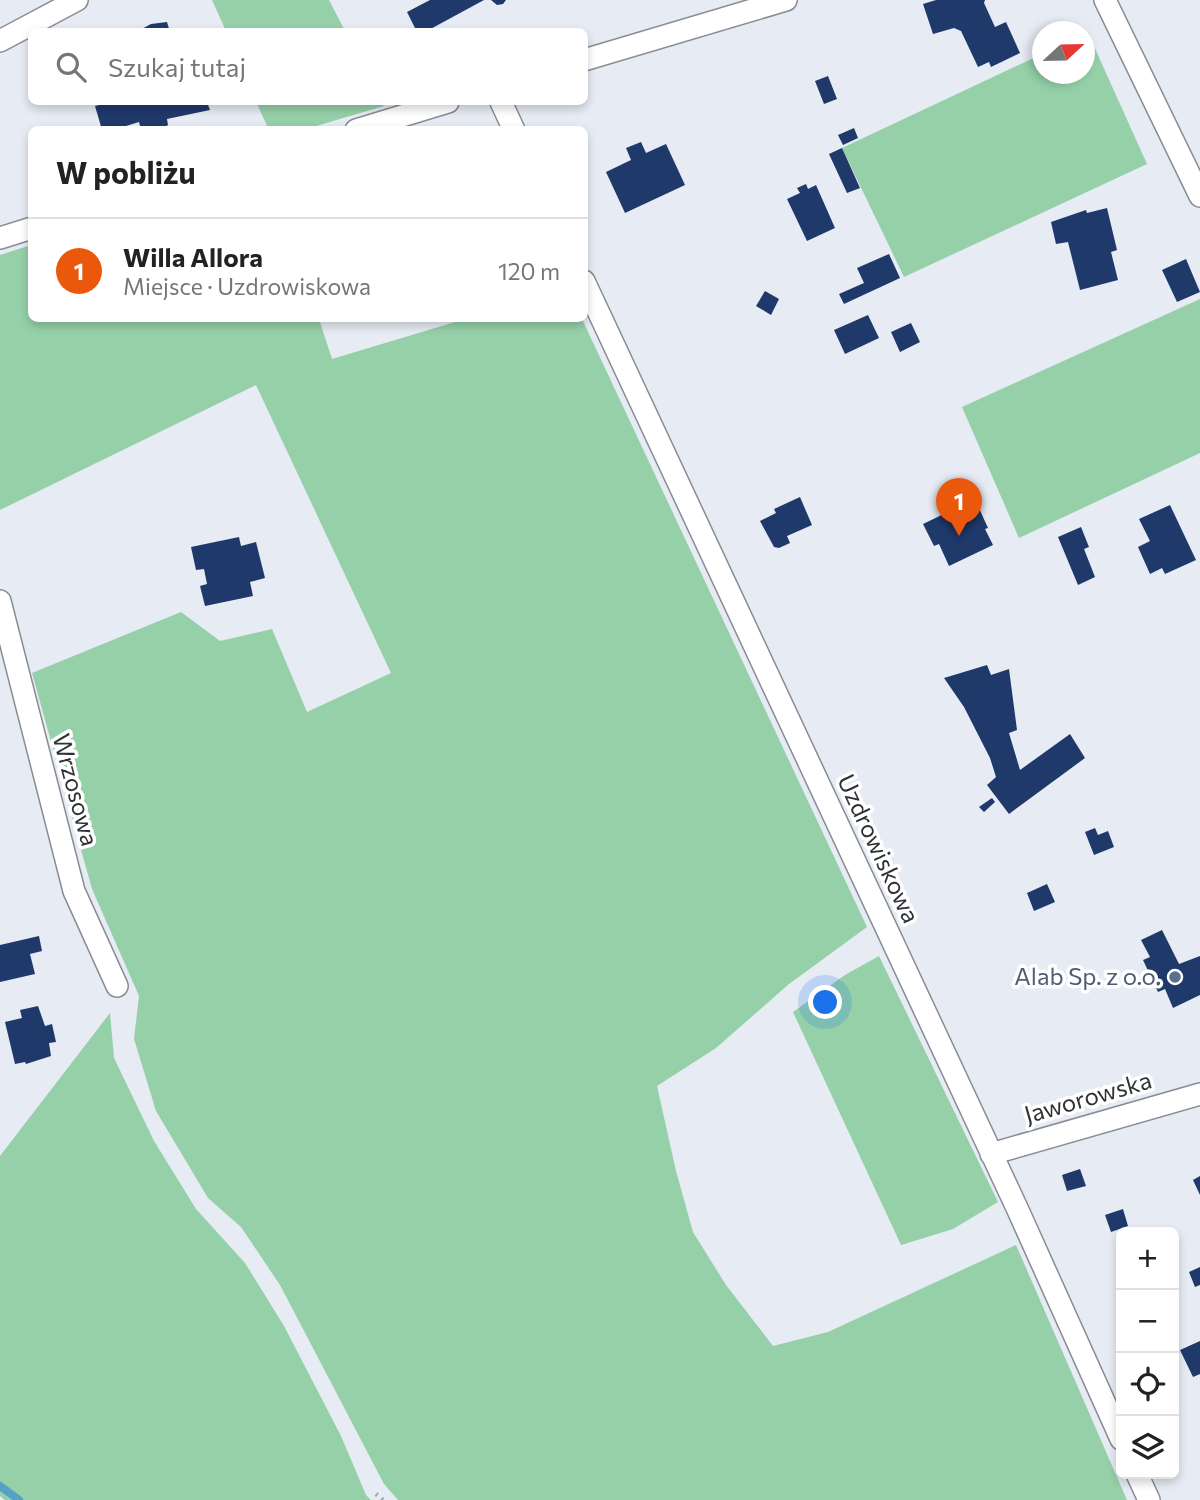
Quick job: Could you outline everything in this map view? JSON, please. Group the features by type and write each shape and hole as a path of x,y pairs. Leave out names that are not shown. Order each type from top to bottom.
{"street":[{"path":"0,41 77,0"},
{"path":"588,59 786,0"},
{"path":"1105,0 1200,196"},
{"path":"369,126 438,105"},
{"path":"502,105 512,126"},
{"path":"0,238 28,229"},
{"name":"Uzdrowiskowa","path":"588,290 1116,1428"},
{"name":"Wrzosowa","path":"0,601 74,891 117,986"},
{"name":"Jaworowska","path":"991,1154 1200,1094"},
{"path":"1139,1479 1149,1500"}],"path":[{"path":"376,1494 383,1500"}],"green space":[{"path":"212,0 329,0 343,28 225,28"},
{"path":"1095,49 1147,164 904,277 842,148 1032,59 1032,84 1095,84"},
{"path":"257,105 384,106 316,126 267,126"},
{"path":"28,246 28,322 320,322 332,359 455,322 583,322 867,927 789,984 716,1048 657,1086 693,1232 726,1285 773,1346 828,1332 1016,1245 1127,1500 398,1500 384,1484 280,1285 241,1227 208,1198 156,1111 134,1039 139,996 92,889 32,673 181,612 220,641 272,629 307,712 391,673 256,385 0,510 0,255"},
{"path":"1200,299 1200,453 1019,538 962,407"},
{"path":"879,956 998,1202 953,1229 901,1245 793,1012 845,975"},
{"path":"110,1013 114,1058 154,1141 196,1209 245,1263 284,1326 341,1436 366,1495 371,1500 5,1500 0,1496 0,1156"}],"building":[{"path":"430,0 484,0 432,28 415,28 407,12"},
{"path":"491,0 506,0 497,5"},
{"path":"936,0 985,0 995,27 1006,22 1020,53 991,67 989,62 978,67 961,31 954,28 933,34 923,4"},
{"path":"167,22 169,28 144,28"},
{"path":"828,76 837,99 824,104 815,81"},
{"path":"208,105 210,110 167,119 166,126 140,126 139,122 126,126 101,126 95,106"},
{"path":"854,128 858,138 843,145 838,135"},
{"path":"641,142 646,153 666,144 685,185 625,213 606,172 631,160 626,148"},
{"path":"842,148 860,188 847,193 829,154"},
{"path":"806,184 808,189 816,185 835,228 807,241 787,199 800,193 797,188"},
{"path":"1107,208 1117,250 1111,252 1118,280 1080,290 1068,242 1056,244 1051,222 1086,210 1087,213"},
{"path":"889,254 900,278 844,304 839,294 864,283 857,268"},
{"path":"1186,259 1200,292 1177,302 1162,270"},
{"path":"765,291 779,299 771,315 756,306"},
{"path":"868,315 879,338 845,354 834,330"},
{"path":"911,323 920,342 900,352 891,332"},
{"path":"973,495 993,545 949,566 939,544 934,546 923,524 954,509 952,505"},
{"path":"800,497 812,525 787,536 790,543 779,548 774,547 760,521 776,513 774,509"},
{"path":"1170,505 1196,560 1165,574 1162,568 1150,574 1138,547 1150,541 1139,519"},
{"path":"1081,527 1089,547 1084,549 1095,577 1078,585 1058,537"},
{"path":"239,537 241,546 256,542 265,578 250,582 253,596 205,606 200,586 207,584 204,569 196,570 191,547"},
{"path":"987,665 991,675 1009,669 1017,730 1009,733 1020,770 1070,734 1085,758 1009,814 987,785 996,777 990,758 964,707 944,678"},
{"path":"992,798 995,802 984,812 979,807"},
{"path":"1095,828 1098,835 1108,831 1114,847 1094,855 1085,832"},
{"path":"880,856 888,872 880,875 872,860"},
{"path":"1047,884 1055,902 1034,911 1027,893"},
{"name":"Alab Sp. z o.o.","path":"1162,930 1179,964 1200,956 1200,995 1173,1008 1165,989 1158,992 1143,960 1150,957 1141,940"},
{"path":"39,936 42,951 30,954 35,974 0,982 0,945"},
{"path":"38,1006 45,1026 52,1024 56,1042 49,1043 51,1056 26,1064 15,1064 5,1022 22,1018 20,1010"},
{"path":"1080,1169 1086,1186 1067,1191 1062,1175"},
{"path":"1200,1176 1200,1195 1193,1180"},
{"path":"1123,1209 1128,1226 1116,1227 1116,1230 1111,1232 1105,1215"},
{"path":"1200,1267 1200,1285 1195,1287 1189,1272"},
{"path":"1200,1341 1200,1374 1193,1377 1180,1350"}],"waterway":[{"path":"0,1486 19,1500"}],"place":[{"name":"Willa Allora","path":"959,536"},
{"name":"Alab Sp. z o.o.","path":"1175,977"}]}
